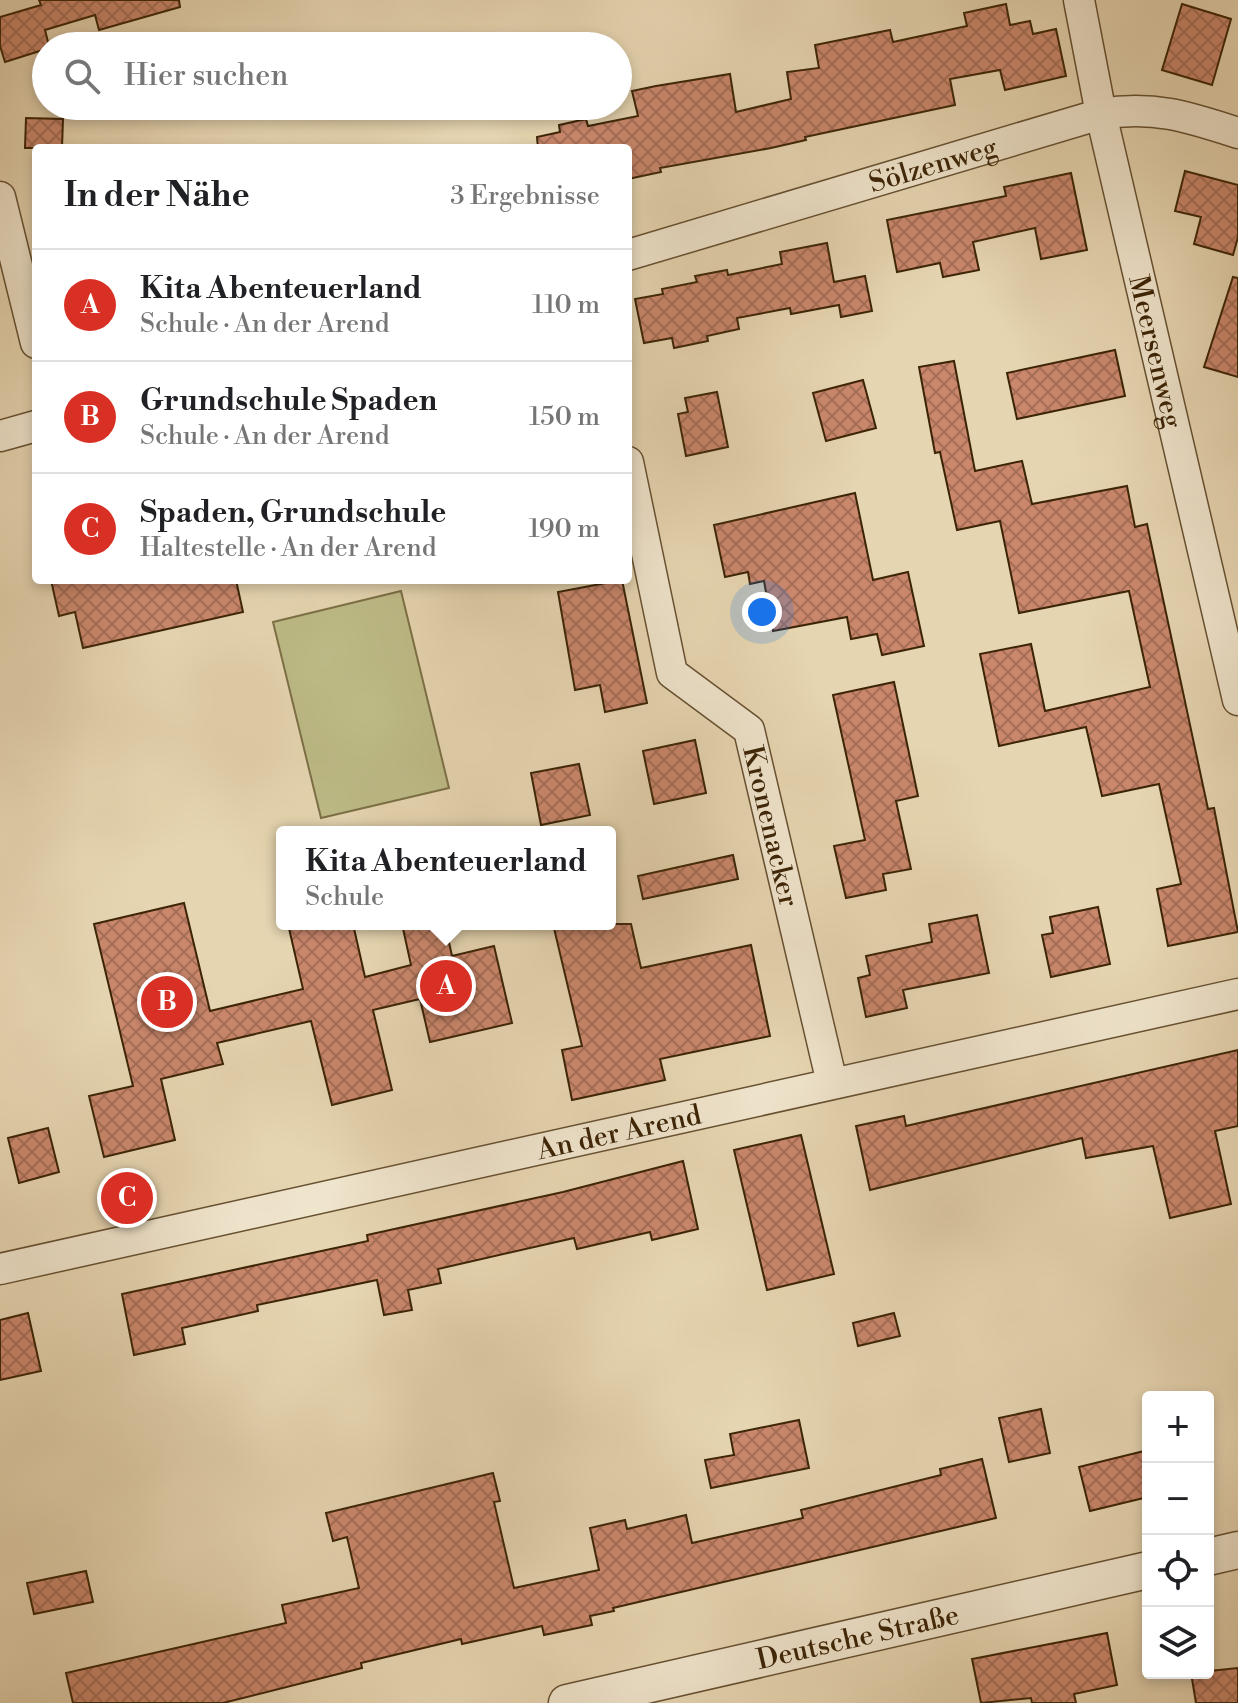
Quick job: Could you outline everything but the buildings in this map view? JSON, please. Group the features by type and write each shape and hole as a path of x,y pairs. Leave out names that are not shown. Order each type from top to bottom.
{"street":[{"name":"Meersenweg","path":"1079,0 1101,114 1238,700"},
{"name":"Sölzenweg","path":"632,254 1101,114 1136,108 1181,115 1238,133"},
{"path":"0,197 32,327"},
{"path":"0,436 32,427"},
{"name":"Kronenacker","path":"632,481 672,673 749,730 832,1083"},
{"name":"An der Arend","path":"0,1269 1238,994"},
{"path":"1214,1556 1238,1550"},
{"name":"Deutsche Straße","path":"567,1703 1142,1571"}],"shaded area":[{"path":"401,591 449,788 321,818 273,622"}],"place":[{"name":"Kita Abenteuerland","path":"446,986"},
{"name":"Grundschule Spaden","path":"167,1002"},
{"name":"Spaden, Grundschule","path":"127,1198"}]}
